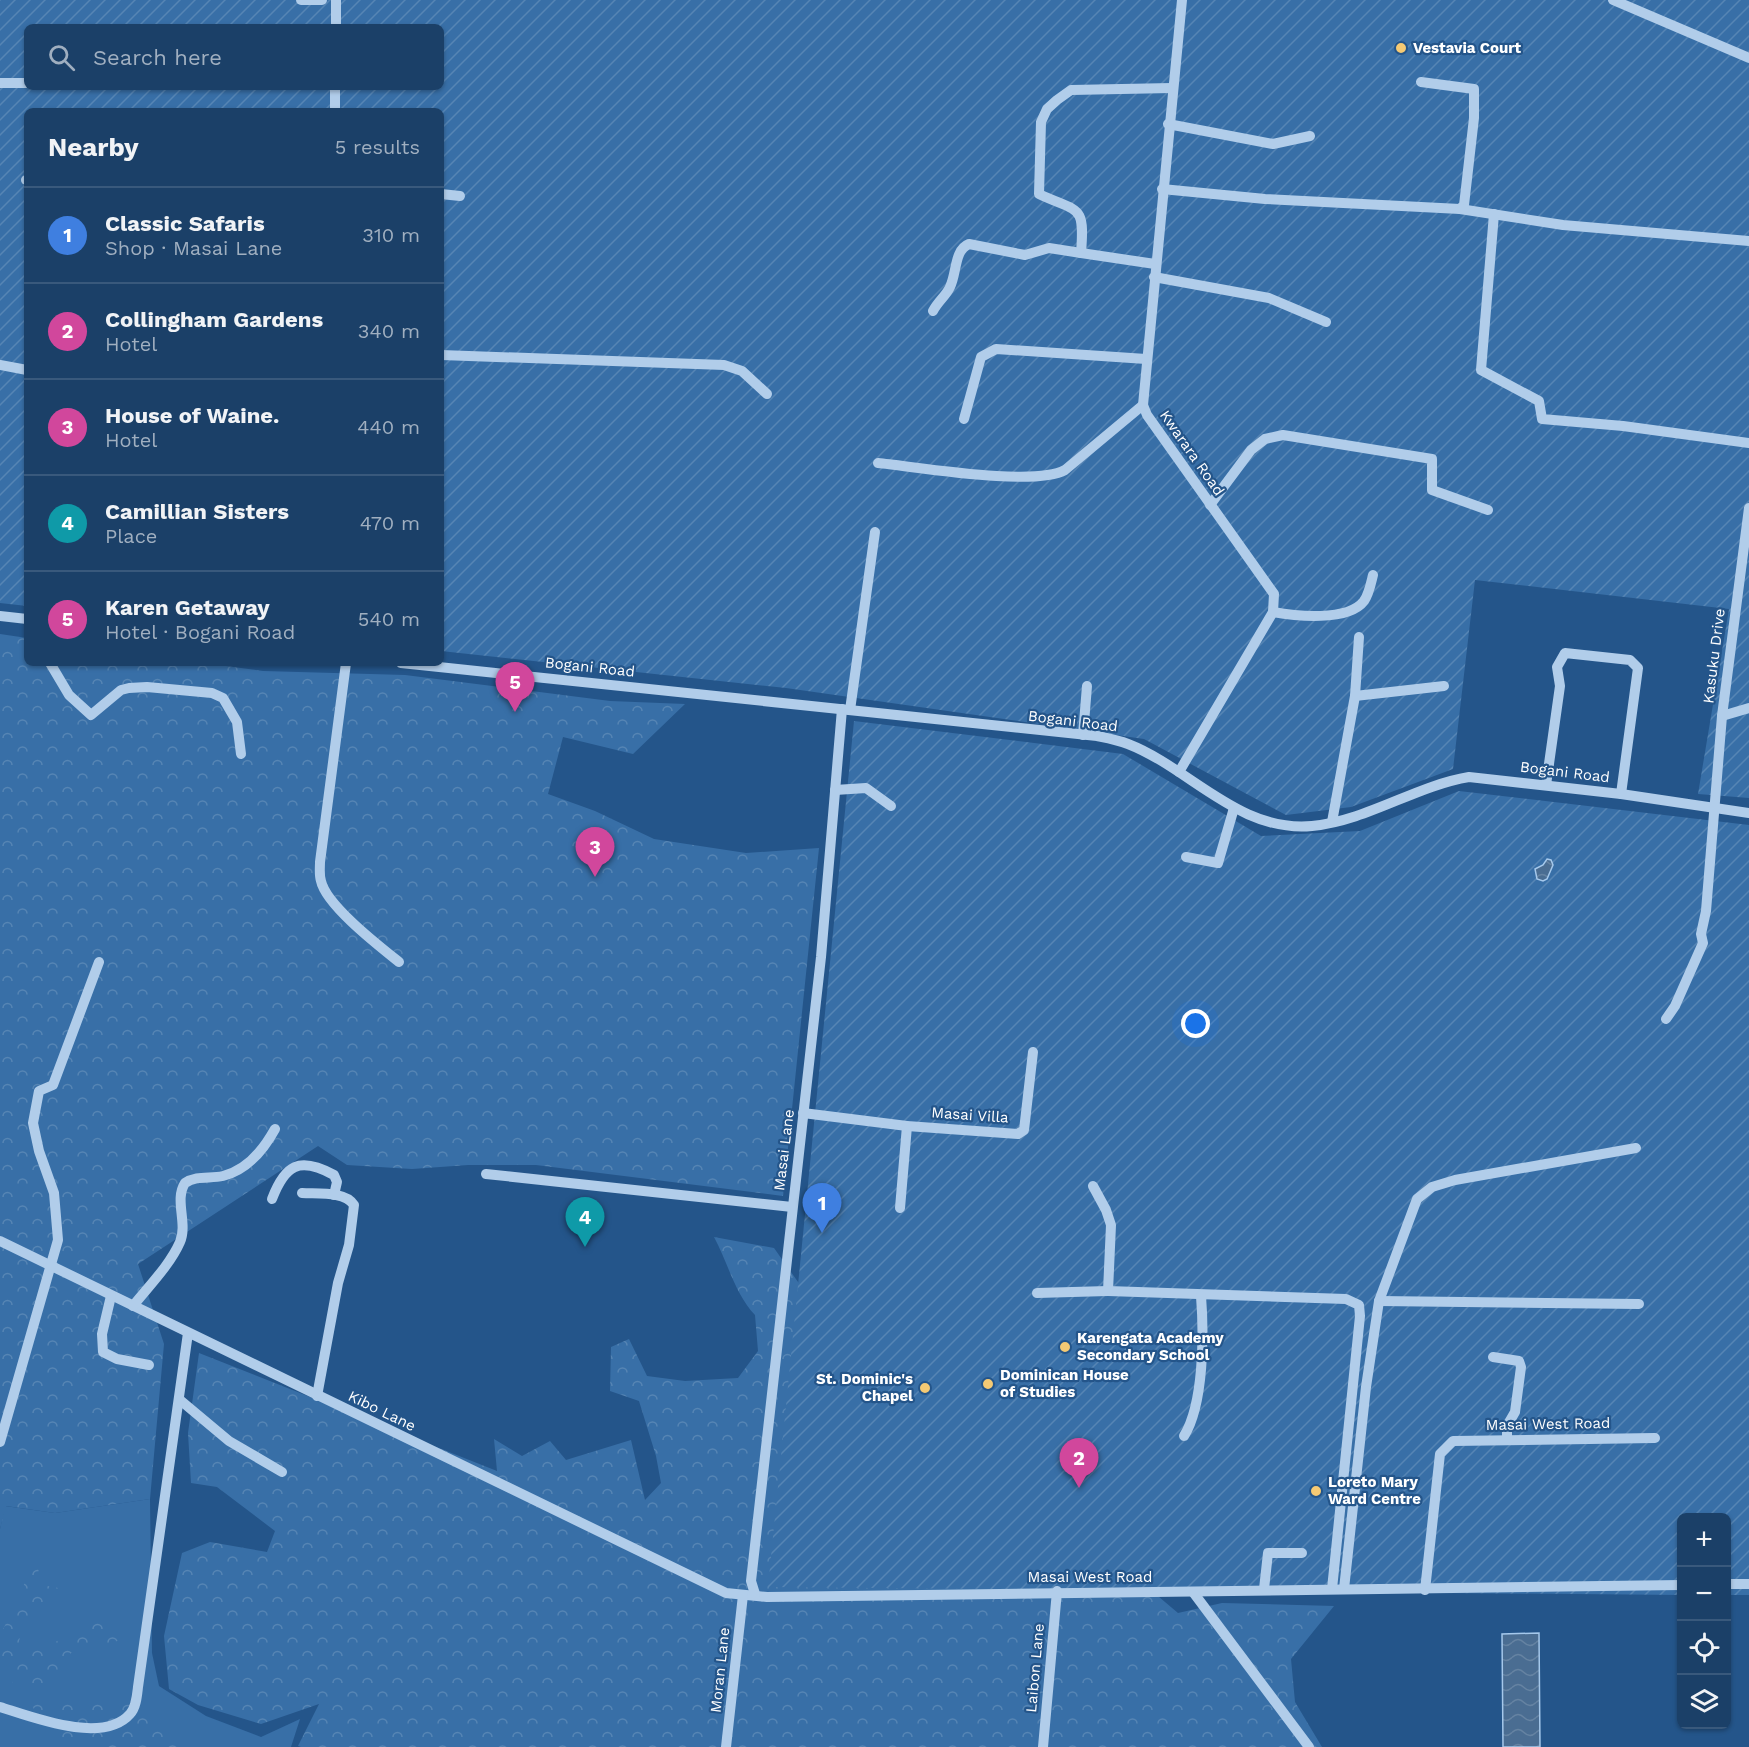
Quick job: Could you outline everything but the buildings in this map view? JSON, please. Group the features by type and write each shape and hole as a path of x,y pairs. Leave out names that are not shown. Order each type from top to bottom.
{"street":[{"path":"301,0 322,0"},
{"path":"336,0 336,24"},
{"name":"Kwarara Road","path":"1182,0 1168,124 1143,405 1147,416 1274,594 1273,612"},
{"path":"1613,0 1749,58"},
{"path":"1422,82 1469,87 1475,93 1464,205 1460,209"},
{"path":"0,83 24,83"},
{"path":"1081,254 1082,220 1075,208 1039,194 1041,122 1047,110 1071,90 1172,88"},
{"path":"334,108 335,90"},
{"path":"1168,124 1273,144 1310,136"},
{"path":"1162,189 1265,199 1460,209 1563,225 1749,241"},
{"path":"444,194 460,196"},
{"path":"1494,214 1481,370 1539,401 1542,419 1623,426 1749,443"},
{"path":"933,311 939,299 950,288 963,247 978,244 1025,255 1048,248 1155,264"},
{"path":"1154,277 1269,298 1326,322"},
{"path":"964,418 981,357 996,349 1146,359"},
{"path":"444,355 723,365 742,371 767,394"},
{"path":"0,365 24,369"},
{"path":"878,463 993,474 1050,476 1065,470 1143,405"},
{"path":"1210,505 1251,450 1265,439 1283,435 1432,459 1432,490 1488,510"},
{"name":"Kasuku Drive","path":"1666,1019 1675,1006 1703,943 1701,934 1712,843 1722,716 1749,508"},
{"name":"Masai Lane","path":"755,1594 751,1581 803,1113 835,790 875,532"},
{"path":"1179,772 1273,612 1311,616 1347,611 1364,601 1373,574"},
{"path":"0,616 24,619"},
{"path":"1332,822 1355,696 1359,638"},
{"path":"1546,785 1560,686 1557,668 1565,653 1630,660 1638,668 1622,794"},
{"path":"52,666 69,695 91,714 121,690 129,688 147,687 212,693 223,698 237,722 241,735 241,754"},
{"path":"346,666 320,862 321,880 334,903 358,928 399,962"},
{"name":"Bogani Road","path":"430,666 1083,735 1128,744 1179,772 1234,808 1256,818 1286,825 1311,826 1332,822 1385,807 1455,779 1485,777 1749,813"},
{"path":"1083,735 1087,686"},
{"path":"1355,696 1444,686"},
{"path":"1722,716 1749,708"},
{"path":"835,790 866,788 891,806"},
{"path":"1186,857 1218,863 1234,808"},
{"path":"0,1442 58,1240 54,1192 39,1151 33,1124 39,1091 53,1085 99,962"},
{"name":"Masai Villa","path":"803,1113 907,1126 1022,1132 1033,1052"},
{"path":"900,1208 907,1126"},
{"path":"133,1306 181,1241 183,1216 180,1198 185,1183 191,1179 232,1172 255,1157 266,1146 275,1129"},
{"path":"1344,1588 1366,1387 1379,1302 1413,1208 1424,1192 1432,1186 1636,1148"},
{"path":"272,1199 282,1175 302,1165 312,1166 334,1175 337,1182 334,1195"},
{"path":"486,1174 792,1207"},
{"path":"1093,1186 1111,1225 1108,1291"},
{"path":"302,1193 334,1195 349,1199 354,1205 349,1245 338,1283 317,1396"},
{"name":"Kibo Lane","path":"0,1241 680,1573 726,1593 755,1594"},
{"path":"1037,1293 1108,1291 1201,1296 1346,1299 1359,1305 1360,1316 1332,1589"},
{"path":"111,1296 102,1334 103,1352 117,1359 149,1365"},
{"path":"1184,1436 1194,1413 1204,1338 1201,1296"},
{"path":"1379,1302 1640,1304"},
{"path":"0,1707 68,1727 106,1725 121,1721 131,1714 138,1688 188,1333"},
{"path":"1492,1357 1519,1361 1521,1367 1515,1412 1508,1426 1507,1440"},
{"path":"180,1400 229,1441 282,1472"},
{"name":"Masai West Road","path":"1425,1590 1440,1454 1453,1441 1654,1438"},
{"path":"1264,1589 1265,1559 1268,1553 1302,1553"},
{"path":"1731,1584 1749,1584"},
{"name":"Masai West Road","path":"755,1594 767,1598 1264,1589 1425,1590 1677,1585"},
{"name":"Laibon Lane","path":"1042,1747 1057,1592"},
{"path":"1192,1592 1309,1747"},
{"name":"Moran Lane","path":"726,1747 743,1595"}],"green space":[{"path":"0,0 1749,0 1749,798 1698,794 1729,609 1475,580 1453,769 1351,807 1286,815 1144,739 786,688 444,651 444,108 24,108 24,606 0,603"},
{"path":"0,634 24,638 24,666 226,666 263,671 405,675 610,701 685,704 633,754 563,737 548,794 595,811 654,839 746,853 819,848 783,1196 536,1165 468,1165 412,1169 347,1165 318,1146 138,1264 164,1344 150,1499 55,1513 6,1506 0,1529"},
{"path":"854,721 1123,754 1261,836 1360,831 1459,791 1749,825 1749,1595 1731,1595 1731,1513 1677,1513 1677,1595 768,1587"},
{"path":"714,1237 774,1248 815,1306 1178,1613 1222,1603 1334,1606 1291,1659 1295,1702 1322,1747 301,1747 298,1746 319,1704 261,1724 198,1705 169,1689 164,1636 182,1553 210,1542 267,1552 275,1531 217,1487 191,1483 188,1433 199,1353 497,1471 494,1439 522,1456 550,1441 566,1460 631,1440 645,1500 661,1483 656,1456 639,1401 610,1391 611,1347 629,1339 647,1376 685,1381 738,1378 758,1351 755,1315 742,1298"},
{"path":"150,1499 152,1653 159,1686 206,1716 261,1737 300,1719 291,1747 0,1747 0,1529 5,1506 55,1513"},
{"path":"41,1548 37,1584 69,1590 20,1629 19,1655 42,1648 109,1618 125,1639 71,1653 64,1674 44,1684 12,1689 14,1673 0,1673 0,1636"},
{"path":"30,1700 94,1702 126,1700 179,1742 198,1747 106,1747 44,1733"}],"water":[{"path":"1547,859 1551,860 1553,865 1547,879 1543,881 1537,879 1535,869 1543,865"},
{"path":"1539,1633 1540,1747 1503,1747 1502,1634"}],"place":[{"name":"Vestavia Court","path":"1401,48"},
{"name":"Karen Getaway","path":"515,712"},
{"name":"House of Waine.","path":"595,877"},
{"name":"Classic Safaris","path":"822,1233"},
{"name":"Camillian Sisters","path":"585,1247"},
{"name":"Karengata Academy Secondary School","path":"1065,1347"},
{"name":"Dominican House of Studies","path":"988,1384"},
{"name":"St. Dominic's Chapel","path":"925,1388"},
{"name":"Collingham Gardens","path":"1079,1488"},
{"name":"Loreto Mary Ward Centre","path":"1316,1491"}]}
